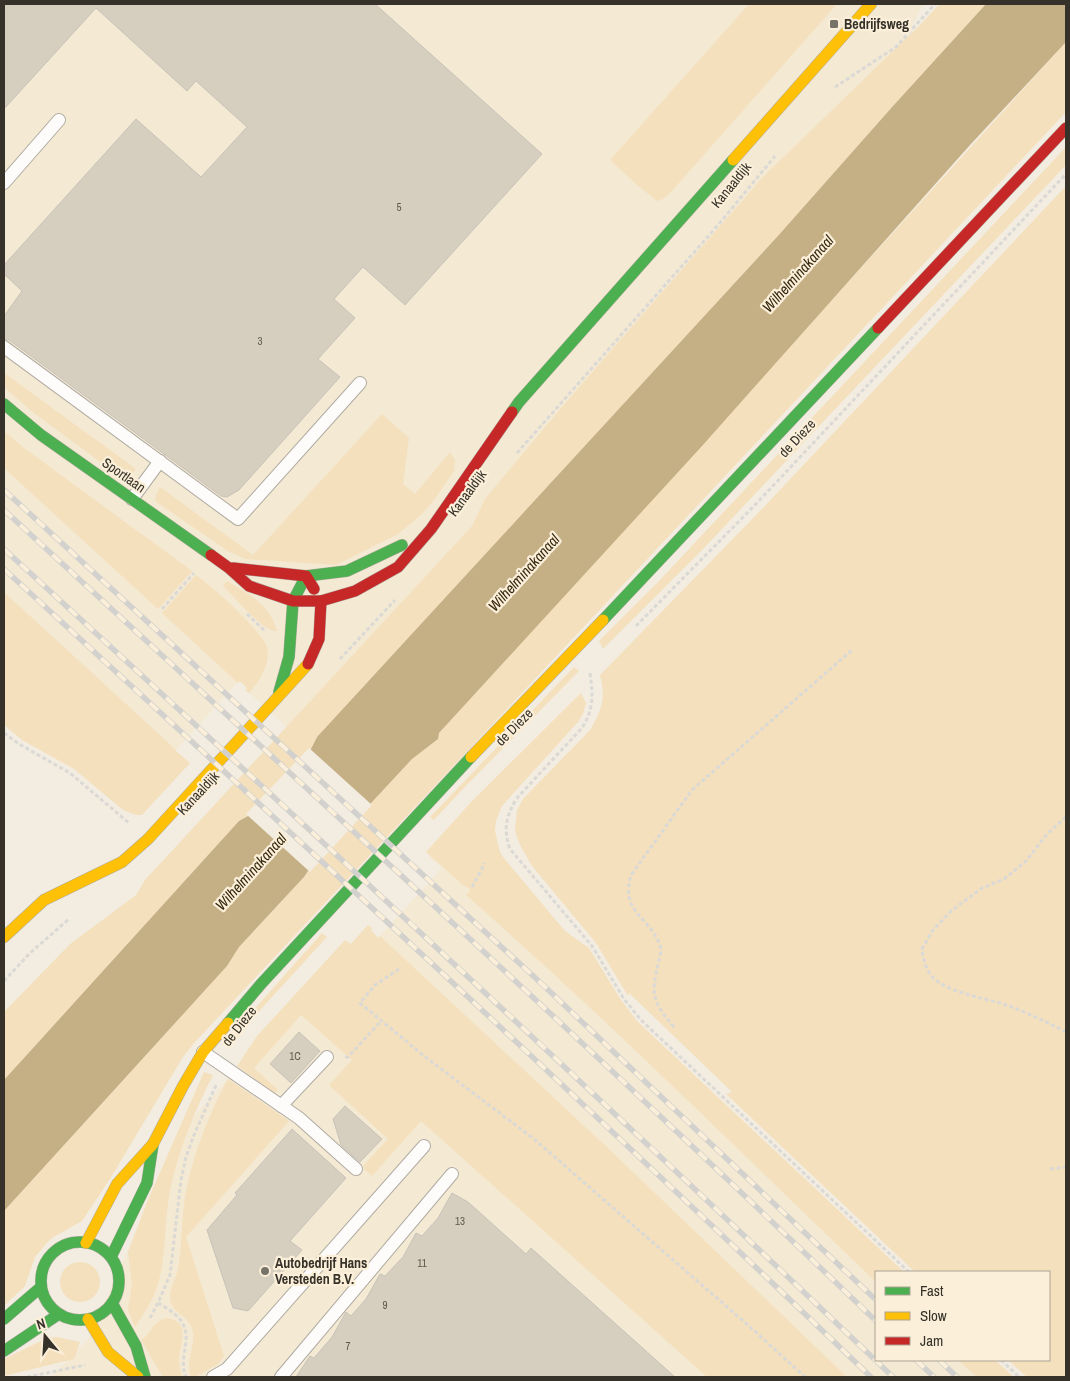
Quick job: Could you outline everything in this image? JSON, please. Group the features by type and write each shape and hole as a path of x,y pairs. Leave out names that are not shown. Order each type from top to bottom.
{"street":[{"name":"Kanaaldijk","path":"293,601 321,600 355,591 398,567 431,529 519,402 871,4"},
{"name":"de Dieze","path":"86,1242 117,1184 153,1144 203,1052 261,984 492,734 576,649 1066,128"},
{"name":"Sportlaan","path":"4,404 41,435 229,568 248,586 293,601"},
{"name":"Kanaaldijk","path":"277,699 289,657 293,601 306,576 347,571 387,554 431,529"},
{"name":"Sportlaan","path":"229,568 306,576"},
{"path":"306,576 321,600"},
{"name":"Kanaaldijk","path":"4,938 44,900 122,862 148,840 309,663 319,639 321,600"},
{"name":"de Dieze","path":"111,1257 147,1183 153,1144"},
{"path":"86,1242 104,1250 111,1257 118,1275 119,1285 112,1303 97,1316 78,1320 68,1318 59,1314 45,1300 41,1287 43,1269 52,1254 68,1244 86,1242"},
{"path":"4,1319 41,1287"},
{"path":"112,1303 136,1346 144,1377"},
{"path":"4,1351 59,1314"},
{"path":"88,1319 108,1352 138,1377"}],"lane":[{"path":"4,183 59,120"},
{"path":"4,347 238,518 360,383"},
{"path":"132,499 160,461"},
{"path":"203,1052 299,1118 356,1169"},
{"path":"282,1106 327,1057"},
{"path":"213,1377 227,1369 424,1146"},
{"path":"280,1377 452,1174"}],"path":[{"path":"834,88 896,47 935,4"},
{"name":"Kanaaldijk","path":"515,456 718,224 776,154"},
{"name":"de Dieze","path":"629,633 755,505 1066,174"},
{"path":"162,609 190,578"},
{"path":"339,660 396,599"},
{"path":"674,1027 661,1012 653,993 661,948 653,932 637,915 630,901 627,888 631,875 692,790 852,650"},
{"path":"583,678 590,672 593,697 589,717 582,728 516,799 505,824 510,849 592,946 624,999 641,1020 908,1271"},
{"path":"4,732 19,744 70,772 135,828"},
{"path":"1066,817 1048,833 1019,867 1004,879 982,888 951,911 933,930 922,949 924,962 930,975 945,986 976,998 1003,1004 1066,1032"},
{"path":"472,887 485,863"},
{"path":"4,980 30,953 68,920 76,916"},
{"path":"399,969 382,982 376,984 360,1003 424,1056 534,1139 805,1377"},
{"path":"348,1057 381,1021"},
{"name":"de Dieze","path":"186,1377 182,1359 186,1342 186,1329 177,1316 158,1303 170,1275 180,1180 186,1157 208,1102 226,1067"},
{"path":"1050,1169 1066,1166"},
{"path":"1002,1361 1019,1377"},
{"path":"27,1377 84,1365"}],"shaded area":[{"path":"4,4 923,4 847,157 777,237 317,737 311,749 246,690 247,688 239,681 176,750 4,592"},
{"path":"749,4 837,4 672,191 663,199 657,201 610,160"},
{"path":"939,4 986,4 777,237 317,737 311,749 248,816 239,821 4,1080 4,1012 70,944 136,895 145,880 472,526 485,499 567,401 763,177 923,22"},
{"path":"1066,42 1066,112 195,1042 183,1057 110,1179 82,1221 52,1238 46,1244 35,1257 25,1286 4,1306 4,1211 227,966 239,947 308,871 412,759 437,739 439,733"},
{"path":"1066,147 1066,165 703,549 603,649 599,641 658,582"},
{"path":"1066,186 1066,1377 1027,1377 1009,1361 1050,1361 1050,1271 914,1271 726,1094 732,1092 629,993 628,996 596,943 532,866 516,835 517,810 523,799 590,730 594,723 603,697 600,675 761,510"},
{"path":"4,373 136,469 129,478 125,480 34,413 4,387"},
{"path":"382,414 409,438 403,484 415,494 450,452 455,460 454,471 422,514 398,534 336,565 245,559 228,551 155,501 160,487 253,555"},
{"path":"4,431 24,448 192,571 158,609 4,468"},
{"path":"196,575 247,620 267,647 266,666 249,693 240,681 238,683 162,613"},
{"path":"227,581 251,596 264,607 269,613 277,631 271,630 249,613 223,586"},
{"path":"4,592 190,763 142,815 136,815 123,810 74,769 22,740 4,725"},
{"path":"574,667 579,671 434,820 430,817"},
{"path":"581,693 586,703 583,714 578,722 502,806 496,821 495,831 500,852 565,931 589,948 621,1000 638,1022 903,1271 875,1271 875,1281 622,1038 466,895 470,891 469,888 463,885 426,852 472,801"},
{"path":"441,842 573,975 875,1271 875,1361 988,1361 1004,1377 51,1377 88,1339 184,1127 368,925 378,938 442,868 429,857"},
{"path":"368,925 378,938 380,936 610,1150 847,1377 707,1377 421,1121 372,1176 364,1169 364,1165 388,1139 329,1085 352,1060 301,1015 254,1068 278,1090 275,1093 237,1066 257,1036 345,940 351,944"},
{"path":"322,933 327,937 251,1020 229,1049 225,1042"},
{"path":"204,1072 213,1075 189,1127 175,1168 167,1208 163,1261 157,1287 150,1303 135,1327 128,1310 132,1284 128,1252 147,1202"},
{"path":"228,1079 289,1121 186,1237 224,1356 218,1364 195,1377 191,1377 189,1365 193,1332 188,1322 171,1304 170,1295 178,1269 182,1221 190,1172 206,1124"},
{"path":"76,1262 84,1262 91,1265 97,1271 100,1282 97,1293 91,1299 84,1302 76,1302 69,1299 63,1293 60,1286 60,1278 63,1271 69,1265"},
{"path":"166,1318 179,1323 182,1328 183,1333 179,1357 182,1377 163,1377 141,1340 154,1325"},
{"path":"57,1337 80,1342 74,1359 4,1376 4,1359 47,1338"},
{"path":"959,1361 996,1361 1014,1377 977,1377"}],"water":[{"name":"Wilhelminakanaal","path":"986,4 1066,4 1066,42 970,145 702,446 439,733 438,739 412,759 308,871 239,947 227,966 4,1211 4,1080 239,821 248,816 311,749 317,737 777,237"}],"pier":[{"path":"309,748 372,805 310,872 246,814"}],"building":[{"path":"4,4 375,4 542,154 405,305 363,267 334,299 355,318 318,359 340,377 239,490 227,497 221,496 9,340 4,339 4,316 22,291 4,274 4,265 136,119 201,177 247,127 196,81 187,91 96,8 4,109"},
{"path":"299,1032 320,1051 291,1083 270,1064"},
{"path":"345,1106 382,1139 360,1162 341,1145 333,1119"},
{"path":"292,1129 346,1178 290,1241 302,1250 248,1311 233,1308 207,1230 237,1195 235,1193"},
{"path":"452,1193 468,1202 526,1254 531,1248 675,1377 296,1377 310,1356 314,1358 332,1337 346,1312 351,1316 366,1299 380,1274 385,1276 403,1257 416,1233 422,1236 438,1218"}],"railway":[{"path":"4,490 543,985 875,1299"},
{"path":"4,510 551,1014 875,1320"},
{"path":"4,549 450,960 875,1360"},
{"path":"4,569 548,1072 871,1377"},
{"path":"876,1361 893,1377"},
{"path":"917,1361 934,1377"},
{"path":"940,1361 957,1377"}],"traffic: fast":[{"path":"512,412 733,160"},
{"path":"603,620 878,328"},
{"path":"4,404 41,435 211,555"},
{"path":"279,692 289,657 293,601 306,576 347,571 402,545"},
{"path":"228,1023 261,984 471,757"},
{"path":"111,1257 147,1183 153,1144"},
{"path":"80,1242 95,1245 112,1259 116,1266 119,1281 116,1296 102,1313 95,1317 80,1320 65,1317 48,1303 44,1296 41,1281 44,1266 58,1249 65,1245 80,1242"},
{"path":"4,1319 41,1287"},
{"path":"112,1303 136,1346 145,1377"},
{"path":"4,1351 59,1314"}],"traffic: slow":[{"path":"733,160 871,4"},
{"path":"471,757 603,620"},
{"path":"4,937 44,900 122,862 148,839 308,664"},
{"path":"86,1243 117,1184 153,1144 203,1052 228,1023"},
{"path":"88,1319 108,1352 138,1377"}],"traffic: jam":[{"path":"878,328 1066,128"},
{"path":"308,664 319,639 321,601 355,591 398,567 431,529 512,412"},
{"path":"211,555 249,586 293,601 321,601"},
{"path":"233,568 306,576 314,589"}],"place":[{"name":"Bedrijfsweg","path":"834,24"},
{"name":"Autobedrijf Hans Versteden B.V.","path":"265,1271"}]}
